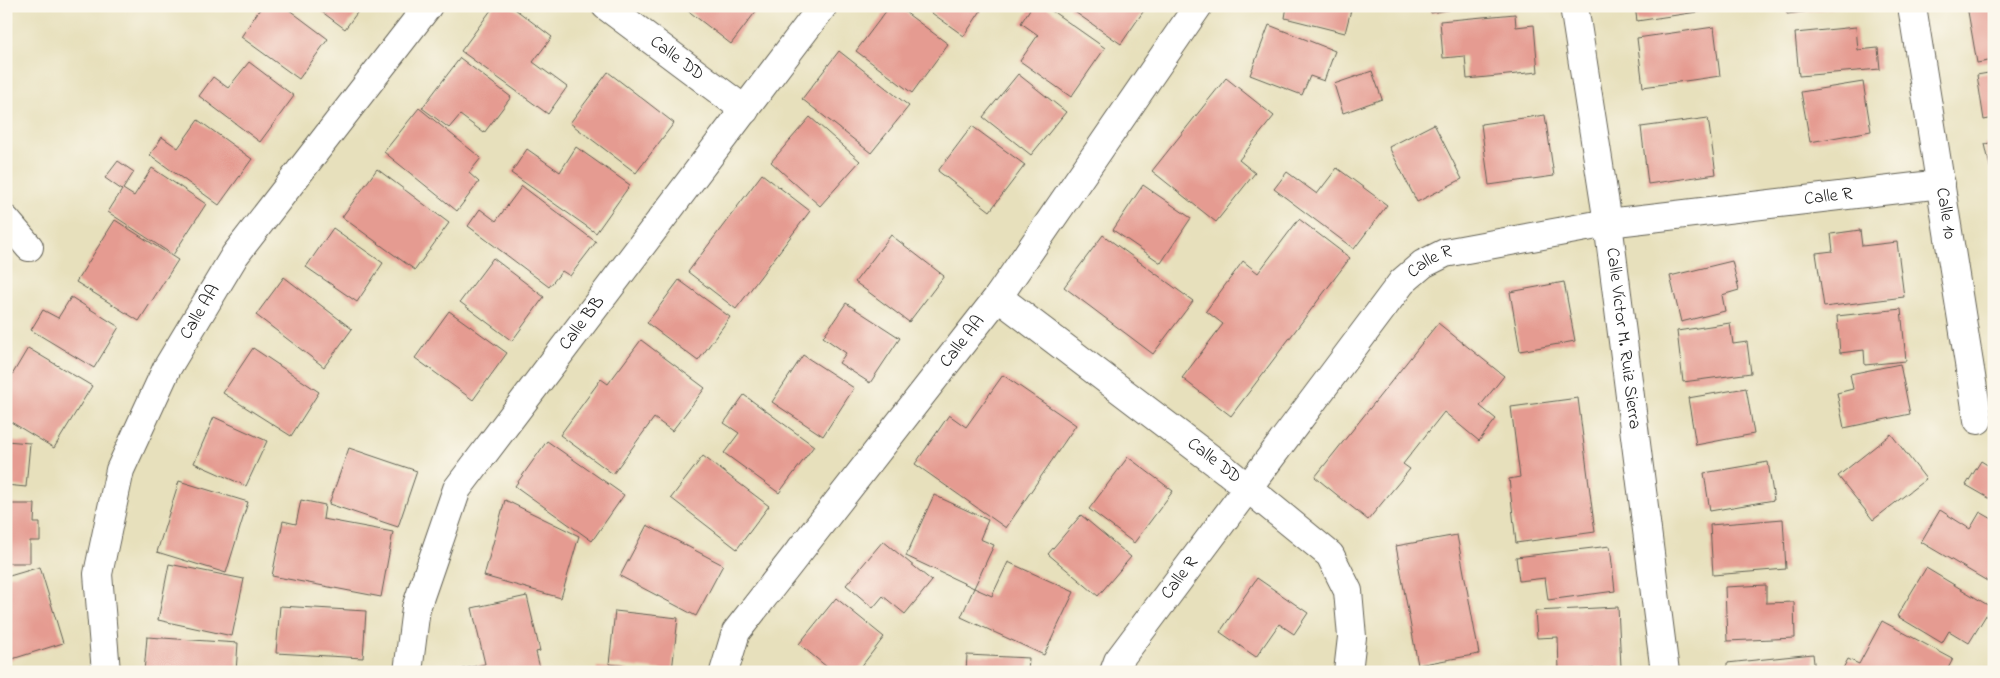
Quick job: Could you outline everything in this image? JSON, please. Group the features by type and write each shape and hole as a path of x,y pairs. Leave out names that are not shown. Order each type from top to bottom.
{"street":[{"name":"Calle AA","path":"106,672 98,574 120,470 167,368 235,255 428,6"},
{"name":"Calle DD","path":"606,6 745,110"},
{"name":"Calle BB","path":"408,672 416,608 457,489 823,6"},
{"name":"Calle AA","path":"724,672 736,632 998,297 1198,6"},
{"name":"Calle Víctor M. Ruiz Sierra","path":"1574,6 1608,223 1665,672"},
{"name":"Calle 10","path":"1912,6 1942,184 1978,420"},
{"name":"Calle R","path":"1114,672 1118,661 1402,282 1423,264 1445,253 1608,223 1942,184"},
{"path":"6,220 29,247"},
{"name":"Calle DD","path":"998,297 1248,488 1330,555 1348,591 1352,637 1348,672"}],"building":[{"path":"262,6 284,6 328,39 299,79 241,37"},
{"path":"314,6 362,6 345,29"},
{"path":"494,6 511,6 552,37 533,62 567,87 548,114 461,51"},
{"path":"682,6 760,6 731,44"},
{"path":"890,6 897,6 948,44 912,93 856,51"},
{"path":"922,6 984,6 964,36"},
{"path":"1032,6 1045,6 1105,48 1071,97 1020,61 1038,35 1021,23"},
{"path":"1070,6 1147,6 1121,44 1069,8"},
{"path":"1287,6 1352,6 1345,33 1285,18"},
{"path":"1430,6 1463,6 1464,7 1431,13"},
{"path":"1635,6 1703,6 1704,11 1637,21"},
{"path":"1786,6 1840,6 1841,7 1787,14"},
{"path":"1967,6 1994,6 1994,60 1977,63"},
{"path":"1515,14 1516,27 1534,25 1538,72 1467,79 1465,56 1443,58 1440,21"},
{"path":"1269,25 1335,51 1324,81 1310,76 1302,95 1250,75"},
{"path":"1714,27 1720,76 1643,87 1637,38"},
{"path":"1856,27 1858,50 1878,48 1880,69 1799,76 1795,33"},
{"path":"839,51 909,106 871,153 802,99"},
{"path":"460,58 511,97 484,133 460,115 449,128 422,108"},
{"path":"249,62 294,96 260,142 199,96 213,77 228,88"},
{"path":"1372,71 1382,99 1343,113 1334,84"},
{"path":"608,72 674,123 636,173 570,123"},
{"path":"1994,72 1994,118 1984,120 1977,75"},
{"path":"1018,74 1066,112 1031,155 983,117"},
{"path":"1226,78 1274,116 1239,160 1255,173 1216,222 1152,171"},
{"path":"1863,82 1871,131 1810,142 1801,92"},
{"path":"419,108 481,158 469,173 479,182 457,211 384,152"},
{"path":"1545,115 1554,176 1489,185 1481,124"},
{"path":"810,117 860,161 820,206 771,162"},
{"path":"1708,118 1716,174 1648,184 1641,127"},
{"path":"198,120 252,159 219,205 150,155 162,137 178,148"},
{"path":"1434,124 1462,179 1417,202 1389,147"},
{"path":"972,126 1025,165 990,211 938,171"},
{"path":"1994,142 1994,180 1993,180 1985,144"},
{"path":"576,147 630,185 596,233 511,173 527,149 560,172"},
{"path":"118,161 134,172 123,189 134,196 152,168 206,204 173,255 108,212 122,190 105,178"},
{"path":"1337,168 1387,205 1354,249 1274,189 1287,172 1317,194"},
{"path":"377,169 449,223 415,270 342,217"},
{"path":"762,174 810,211 736,309 688,272"},
{"path":"1143,185 1191,218 1161,263 1113,230"},
{"path":"522,186 596,242 570,276 562,271 549,287 468,226 480,209 496,221"},
{"path":"1299,219 1350,258 1231,416 1182,378 1223,324 1206,311 1243,261 1258,273"},
{"path":"115,220 178,260 139,321 76,282"},
{"path":"333,228 383,263 357,302 306,267"},
{"path":"1860,230 1862,246 1897,242 1904,297 1824,307 1816,253 1833,251 1831,234"},
{"path":"891,235 944,276 909,322 855,282"},
{"path":"1103,235 1193,301 1153,354 1064,287"},
{"path":"493,258 544,297 512,341 460,302"},
{"path":"1732,261 1739,290 1722,295 1725,311 1681,322 1670,276"},
{"path":"284,277 352,329 324,367 256,315"},
{"path":"679,280 730,317 698,361 647,323"},
{"path":"1564,282 1575,341 1520,351 1510,292"},
{"path":"71,297 119,327 94,368 31,330 43,310 58,318"},
{"path":"846,303 900,338 870,383 839,363 846,353 823,337"},
{"path":"1901,309 1906,361 1865,365 1864,350 1840,353 1837,316"},
{"path":"449,311 507,353 473,400 415,358"},
{"path":"1438,323 1504,376 1480,406 1496,419 1479,441 1444,412 1403,464 1410,469 1368,520 1315,477"},
{"path":"1730,323 1733,344 1747,342 1751,373 1683,382 1677,331"},
{"path":"641,340 705,388 672,431 654,418 613,474 560,435 601,379 608,384"},
{"path":"28,348 92,386 54,448 6,419 6,371 12,375"},
{"path":"253,348 319,392 291,436 223,393"},
{"path":"803,355 854,388 823,436 772,402"},
{"path":"1900,364 1910,414 1844,428 1837,393 1853,389 1850,374"},
{"path":"1003,375 1076,425 1006,528 915,464 949,415 966,427"},
{"path":"1746,388 1754,434 1696,445 1688,398"},
{"path":"744,395 814,446 779,493 724,453 739,433 724,423"},
{"path":"1578,398 1595,532 1516,543 1509,479 1520,477 1511,407"},
{"path":"214,417 267,441 246,486 194,463"},
{"path":"1891,434 1926,479 1873,520 1838,476"},
{"path":"6,441 30,443 26,487 6,485"},
{"path":"547,441 624,495 592,541 515,486"},
{"path":"349,448 417,471 398,527 329,504"},
{"path":"703,456 769,506 737,549 671,498"},
{"path":"1128,457 1173,491 1134,543 1089,509"},
{"path":"1981,461 1994,469 1994,501 1966,485"},
{"path":"1768,462 1774,500 1710,511 1704,473"},
{"path":"179,481 248,502 226,573 157,552"},
{"path":"934,495 988,520 980,539 994,545 974,588 906,556"},
{"path":"301,500 325,505 323,519 393,532 381,597 272,576 283,521 296,524"},
{"path":"505,500 579,536 561,598 484,576"},
{"path":"6,504 35,504 34,523 40,523 40,541 30,541 30,563 6,563"},
{"path":"1940,510 1970,529 1980,512 1994,520 1994,585 1921,542"},
{"path":"1081,515 1131,557 1098,596 1048,554"},
{"path":"1783,519 1786,569 1713,575 1710,525"},
{"path":"647,525 723,565 696,616 620,576"},
{"path":"1457,535 1479,654 1418,665 1396,546"},
{"path":"883,541 932,581 905,614 883,596 873,608 846,585"},
{"path":"1610,546 1615,591 1548,600 1545,578 1519,581 1516,557"},
{"path":"1008,562 1074,592 1044,655 961,617 974,588 992,596"},
{"path":"169,564 244,579 232,636 158,620"},
{"path":"40,567 63,643 6,661 6,577"},
{"path":"1926,568 1991,607 1969,643 1949,631 1942,643 1897,616"},
{"path":"1257,578 1308,613 1294,634 1279,624 1256,657 1220,632"},
{"path":"1766,585 1766,603 1794,602 1795,638 1727,641 1725,587"},
{"path":"527,596 540,651 536,652 541,672 464,672 463,669 485,664 472,608"},
{"path":"836,598 884,637 857,672 833,672 799,644"},
{"path":"280,606 366,611 363,658 276,653"},
{"path":"1618,607 1621,667 1559,671 1558,637 1537,638 1535,611"},
{"path":"615,611 678,618 672,671 609,664"},
{"path":"1882,621 1953,659 1946,672 1841,672 1848,659 1859,664"},
{"path":"147,637 238,643 236,672 144,672"},
{"path":"1813,654 1815,672 1727,672 1727,663"},
{"path":"967,655 1029,658 1028,672 966,672"},
{"path":"597,667 628,670 628,672 596,672"}]}
